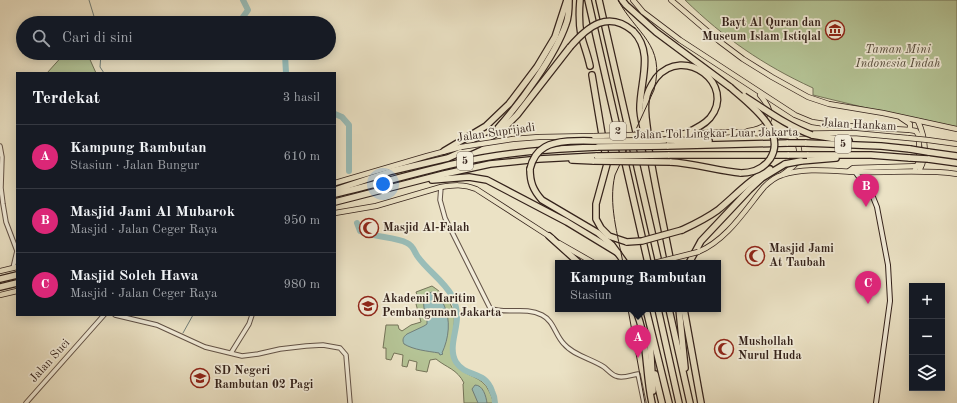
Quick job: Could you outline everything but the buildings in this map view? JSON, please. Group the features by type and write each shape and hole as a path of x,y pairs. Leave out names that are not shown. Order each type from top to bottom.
{"highway":[{"path":"492,136 532,85 552,52 566,24 569,12 568,0"},
{"path":"444,151 486,126 509,104 537,67 555,37 568,0"},
{"path":"580,0 579,21 581,36 590,66"},
{"name":"2","path":"588,0 647,260"},
{"name":"2","path":"599,0 658,260"},
{"path":"622,0 656,32 730,87 800,131 812,135 881,146"},
{"path":"336,190 392,171 448,158 480,144 502,129 517,115 570,47 587,29 594,24 602,22 617,23 625,26 633,31 640,39 645,55 646,69 640,111 650,154"},
{"path":"670,260 654,185 645,113 647,93 659,74 672,67 688,65 697,68 710,79 716,92 716,101 710,118 697,128 684,134"},
{"path":"592,75 607,164 596,204 596,218 601,228 609,236 627,242 642,241 682,230 700,222 716,211 750,182 772,168 802,161 871,155"},
{"path":"596,159 686,163 741,173 755,171 766,164 772,155 774,136 772,130 764,120 730,87"},
{"path":"623,260 612,245 598,233 542,200 536,193 530,180 532,160 536,154 546,146 554,144 665,140"},
{"name":"Jalan Tol Lingkar Luar Jakarta","path":"336,194 470,160 551,149 598,147 665,140 749,144 805,143 881,146 957,156"},
{"name":"Jalan Tol Lingkar Luar Jakarta","path":"336,202 475,167 540,159 596,159 668,155 871,155 957,163"},
{"path":"691,260 701,241 749,190 762,178 785,164"},
{"path":"407,183 460,177 487,180 566,222 618,253"},
{"path":"549,236 576,260"},
{"path":"0,278 16,275"},
{"path":"0,287 16,283"},
{"path":"636,312 642,327 652,403"},
{"path":"647,312 669,403"},
{"path":"659,312 679,403"},
{"path":"670,312 690,403"},
{"path":"679,312 686,385"},
{"path":"685,312 701,403"},
{"path":"650,325 655,403"},
{"path":"651,359 662,403"}],"main road":[{"path":"633,0 643,12 669,32 756,91 795,115 812,122 832,125 916,131 919,136 918,168"},
{"path":"671,0 719,42 743,59 772,78 808,96 829,104 918,120 957,129"},
{"path":"738,132 762,127 770,118 770,110 768,106 756,91"},
{"path":"897,116 910,124 910,130"},
{"path":"918,120 923,136 924,158 918,168"},
{"name":"Jalan Hankam","path":"665,140 684,134 738,132 768,134 854,133 957,144"},
{"path":"666,260 698,252 707,248 725,235 764,187 791,168 798,161 799,153 797,143 791,137 768,134"},
{"name":"Jalan Suprijadi","path":"336,183 444,151 513,139 594,136 665,140"},
{"path":"781,175 809,171 918,168 957,174"},
{"path":"852,171 873,197 877,207 888,265 890,301 876,403"},
{"path":"336,213 376,206 441,187 460,185 476,189 588,260"},
{"path":"0,271 15,268"},
{"path":"0,295 16,291"}],"street":[{"path":"0,146 2,157 0,180 3,204 6,219 16,248"},
{"path":"441,187 440,200 445,218 490,308 502,311 522,310 538,313 544,316 552,324 569,350 602,366 616,376 626,377 638,374 644,403"},
{"name":"Jalan Suci","path":"26,403 103,316"},
{"path":"119,316 157,325 205,346 242,356 280,349 323,345 340,348 346,355 350,403"},
{"path":"231,353 249,324 252,316"}],"green space":[{"name":"Taman Mini Indonesia Indah","path":"685,0 957,0 957,130 813,95 813,88 777,70 745,50 714,27"},
{"path":"59,60 90,60 96,72 48,72"},
{"path":"432,286 445,297 452,307 454,327 451,347 452,356 461,369 478,379 486,386 493,403 464,403 464,383 461,378 436,359 430,360 427,372 416,370 417,362 409,360 407,367 402,366 403,355 394,353 391,360 386,359 386,348 383,348 386,325 398,325 399,329 402,331 411,325 421,322 416,304 420,302 416,292"}],"water":[{"path":"432,292 443,304 448,317 448,335 442,353 443,354 440,355 439,353 412,348 404,344 403,341 407,334 427,324 423,296"},
{"path":"475,385 478,385 482,389 487,403 478,403 472,389"}],"waterway":[{"path":"89,0 94,16"},
{"path":"243,0 248,10 244,16"},
{"path":"100,60 100,67 103,72"},
{"path":"285,60 286,72"},
{"path":"336,114 342,117 349,125 349,171"},
{"path":"357,223 360,231 372,235 397,239 409,244 413,247 422,262 449,291 454,301 457,314 453,346 456,362 460,367 480,377 489,384 493,392 495,403"},
{"path":"183,333 192,316"}],"tram line":[{"path":"618,0 653,50 657,74 654,90 615,175 613,186 613,208 622,260"},
{"path":"629,312 645,403"}],"place":[{"name":"Bayt Al Quran dan Museum Islam Istiqlal","path":"835,30"},
{"name":"Masjid Jami Al Mubarok","path":"866,207"},
{"name":"Masjid Al-Falah","path":"369,228"},
{"name":"Masjid Jami At Taubah","path":"755,256"},
{"name":"Masjid Soleh Hawa","path":"868,304"},
{"name":"Akademi Maritim Pembangunan Jakarta","path":"368,306"},
{"name":"Mushollah Nurul Huda","path":"724,349"},
{"name":"Kampung Rambutan","path":"638,358"},
{"name":"SD Negeri Rambutan 02 Pagi","path":"200,378"}]}
